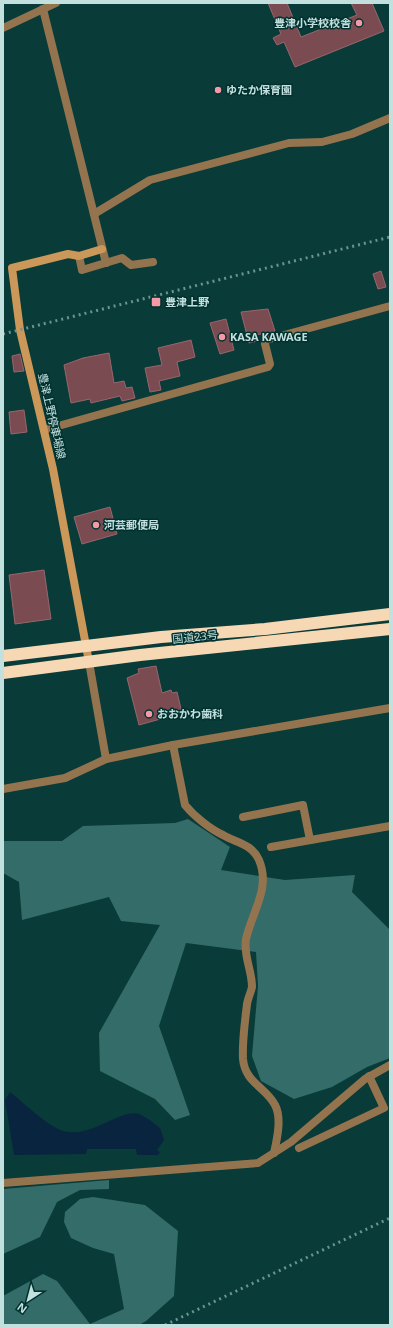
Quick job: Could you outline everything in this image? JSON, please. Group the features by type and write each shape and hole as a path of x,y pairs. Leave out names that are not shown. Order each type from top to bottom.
{"highway":[{"name":"国道23号","path":"3,656 161,637 265,629 390,614"},
{"name":"国道23号","path":"3,673 89,662 390,629"}],"main road":[{"name":"豊津上野停車場線","path":"89,662 53,469 20,330 12,268 68,254 78,256 102,249"}],"street":[{"path":"3,28 44,6 56,3"},
{"path":"44,6 106,263"},
{"path":"94,214 150,180 289,143 322,142 352,134 390,118"},
{"path":"78,256 82,270 122,258 131,265 153,262"},
{"path":"44,430 268,367 270,364 265,344 266,340 390,306"},
{"path":"89,662 106,760"},
{"path":"3,789 64,778 106,760 173,745 390,708"},
{"path":"173,745 185,805 190,811 221,835 245,844 250,848 255,853 262,870 263,880 260,900 246,938 245,952 252,986 244,1029 243,1060 249,1076 275,1104 277,1111 277,1134 274,1153"},
{"path":"243,817 303,805 310,840"},
{"path":"271,847 390,826"},
{"path":"3,1183 258,1163 291,1142 369,1076 390,1065"},
{"path":"299,1148 384,1108 369,1076"}],"shaded area":[{"path":"188,819 230,847 221,870 285,880 355,875 352,892 390,930 390,1058 367,1067 332,1087 294,1099 261,1081 252,1056 258,986 256,952 186,943 159,1026 190,1115 175,1120 155,1099 100,1071 99,1033 160,925 121,921 109,897 22,920 19,882 3,873 3,841 62,841 83,826 175,823"},
{"path":"10,1092 43,1119 63,1131 84,1131 95,1128 123,1115 131,1113 139,1114 160,1128 164,1140 157,1150 160,1152 158,1155 137,1155 136,1149 87,1149 86,1154 14,1155 5,1100"},
{"path":"109,1180 109,1189 80,1190 57,1202 40,1237 3,1254 3,1189"},
{"path":"93,1197 145,1205 178,1231 174,1296 146,1321 139,1325 3,1325 3,1296 43,1274 57,1281 90,1324 124,1309 114,1254 93,1248 71,1238 64,1222 65,1212 80,1199"}],"building":[{"path":"268,3 287,3 301,37 357,15 351,3 372,3 384,31 295,67 284,42 277,45 273,38 281,34"},
{"path":"381,271 386,287 378,289 373,274"},
{"path":"268,309 275,331 256,335 257,341 249,343 241,312"},
{"name":"KASA KAWAGE","path":"226,319 234,350 220,354 210,323"},
{"path":"191,340 195,357 177,362 180,376 159,381 161,390 150,392 145,368 162,365 158,348"},
{"path":"109,353 114,383 124,381 126,388 132,387 135,398 122,401 120,396 91,403 90,399 71,403 64,365 83,358"},
{"path":"20,354 24,371 14,372 12,356"},
{"path":"24,410 27,432 11,434 9,412"},
{"name":"河芸郵便局","path":"110,507 117,534 82,544 74,517"},
{"path":"44,570 51,619 15,624 9,575"},
{"path":"156,666 162,693 171,690 172,693 177,692 182,713 139,725 127,678 139,673 138,669"}],"railway":[{"path":"3,334 390,237"},
{"path":"165,1325 390,1218"}],"place":[{"name":"豊津小学校校舎","path":"359,23"},
{"name":"ゆたか保育園","path":"218,90"},
{"name":"豊津上野","path":"156,302"},
{"name":"KASA KAWAGE","path":"222,337"},
{"name":"河芸郵便局","path":"96,525"},
{"name":"おおかわ歯科","path":"149,714"}]}
